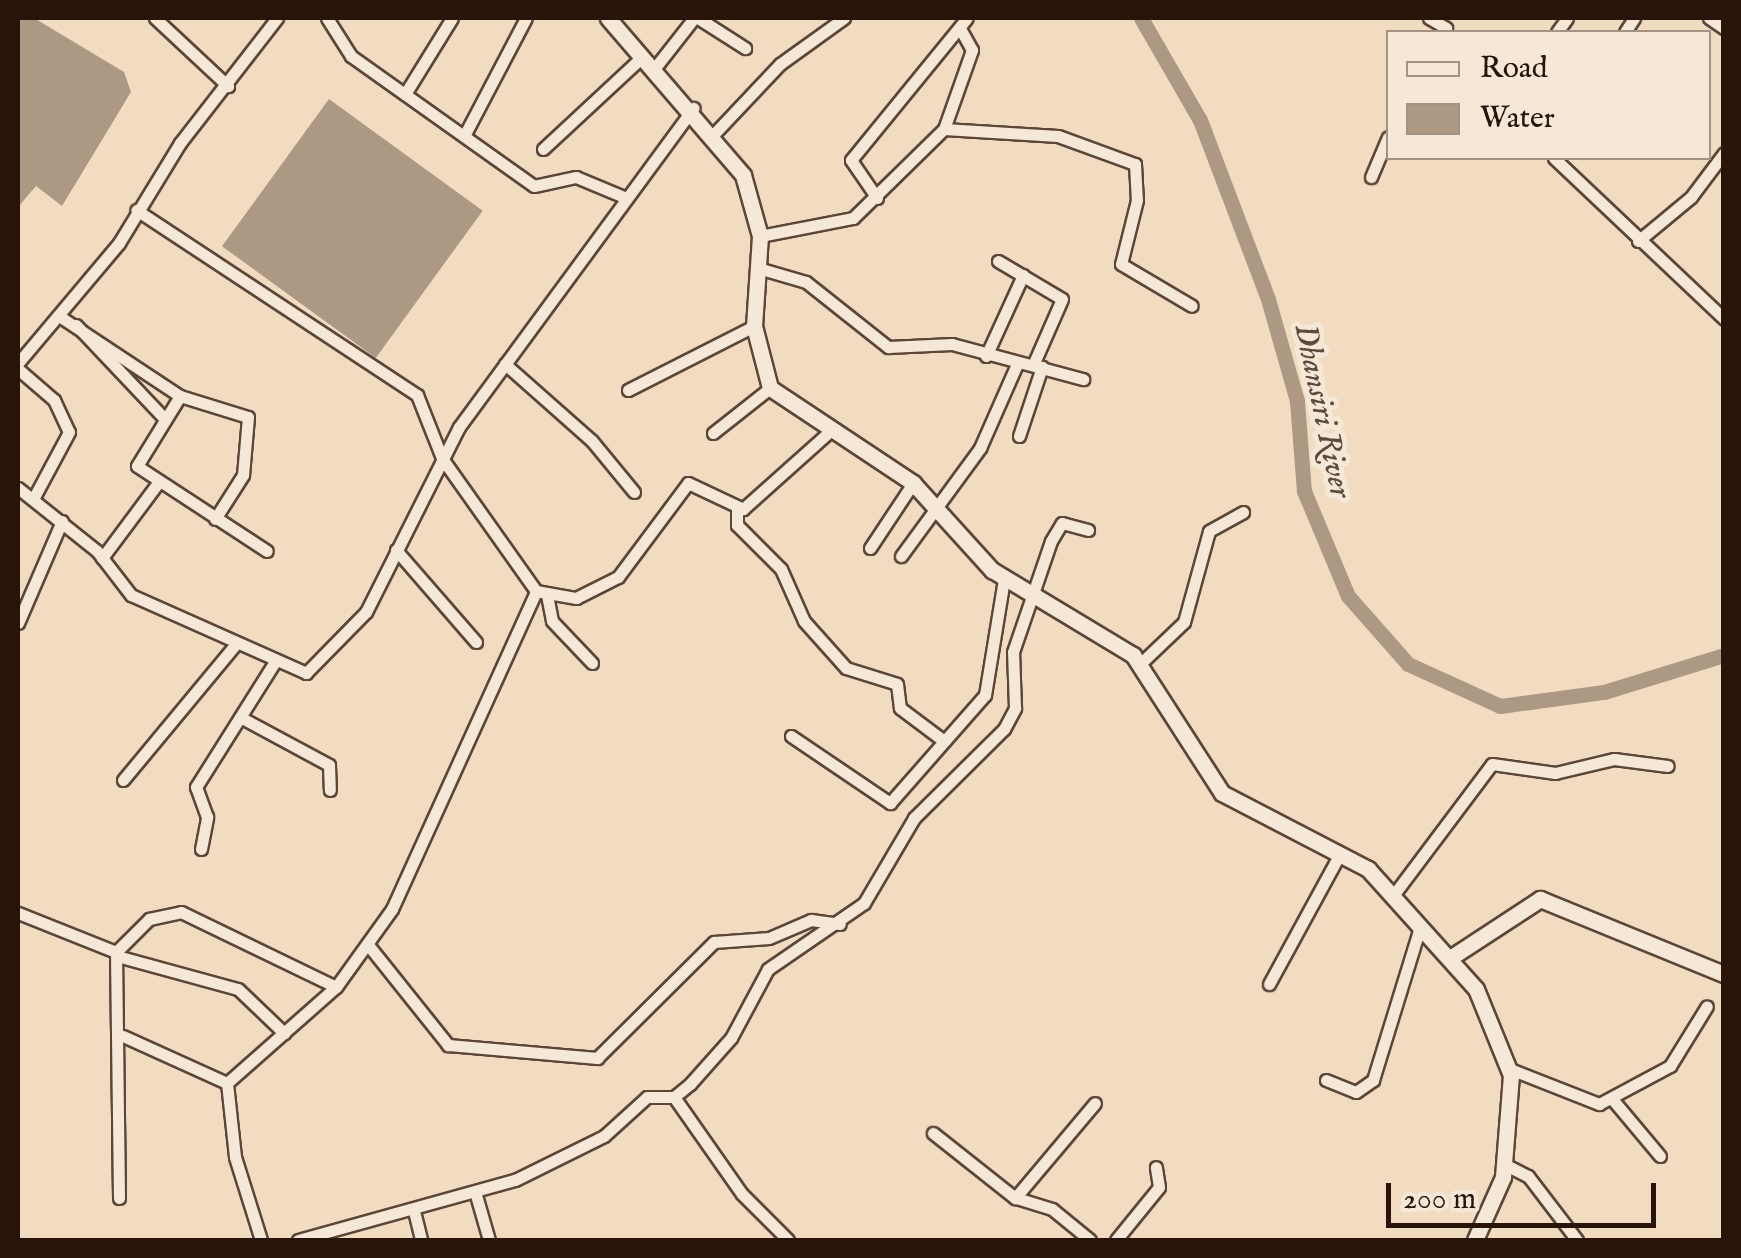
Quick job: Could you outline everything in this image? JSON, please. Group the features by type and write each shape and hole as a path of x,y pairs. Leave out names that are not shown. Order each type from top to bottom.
{"street":[{"path":"155,18 228,86"},
{"path":"33,499 69,432 54,400 18,366 59,316 277,18"},
{"path":"327,18 350,56 534,186 576,177 624,197"},
{"path":"404,94 452,18"},
{"path":"464,136 526,18"},
{"path":"608,18 692,108 744,175 760,236 754,326 770,388 827,434 914,483 937,502 1008,581 1141,664 1222,793 1340,854 1395,893 1420,928 1476,989 1510,1069 1504,1164 1474,1240"},
{"path":"543,149 696,18 745,48"},
{"path":"713,134 780,64 844,18"},
{"path":"1429,18 1447,26"},
{"path":"1709,18 1724,28"},
{"path":"760,236 842,224 878,198 944,128 972,50 964,23"},
{"path":"878,198 851,160 964,23"},
{"path":"18,488 102,558 131,594 274,664 306,673 366,612 442,458 504,364 692,108"},
{"path":"944,128 1058,136 1135,164 1137,200 1121,264 1192,306"},
{"path":"1371,177 1386,142"},
{"path":"1638,241 1691,197 1724,152"},
{"path":"1556,160 1724,320"},
{"path":"136,210 411,391 442,458 541,593 552,621 592,663"},
{"path":"998,261 1062,299 1037,366 1019,436"},
{"path":"758,268 806,282 888,346 939,342 1084,379"},
{"path":"986,356 1024,275"},
{"path":"59,316 180,396 239,410 251,423 243,475 215,519"},
{"path":"76,325 164,418"},
{"path":"628,390 754,326"},
{"path":"504,364 592,441 634,492"},
{"path":"901,556 990,430 1017,364"},
{"path":"712,433 770,388"},
{"path":"180,396 137,462 158,483 267,551"},
{"path":"737,508 769,492 827,434"},
{"path":"102,558 158,483"},
{"path":"541,593 576,598 618,577 688,483 737,508"},
{"path":"870,548 914,483"},
{"path":"737,508 738,525 781,568 804,621 835,657 897,684 900,708 944,742"},
{"path":"1141,664 1184,622 1208,530 1243,512"},
{"path":"18,623 62,521"},
{"path":"298,1240 476,1195 604,1136 647,1097 674,1097 731,1038 768,969 840,924 883,882 914,818 1011,720 1014,652 1057,528 1068,522 1088,530"},
{"path":"396,550 476,642"},
{"path":"791,736 882,805 985,695 1008,581"},
{"path":"227,1084 336,987 369,946 488,709 541,593"},
{"path":"123,780 235,644"},
{"path":"201,849 207,817 196,786 274,664"},
{"path":"240,717 329,765 330,790"},
{"path":"1395,893 1492,764 1554,774 1614,759 1668,766"},
{"path":"1269,984 1340,854"},
{"path":"1450,958 1540,899 1724,974"},
{"path":"119,1198 124,1036 116,954 149,919 181,912 336,987"},
{"path":"18,914 116,954 238,989 284,1033"},
{"path":"369,946 448,1045 597,1058 714,942 769,938 811,920 840,924"},
{"path":"1326,1080 1356,1092 1373,1080 1420,928"},
{"path":"1510,1069 1589,1102 1614,1100 1670,1066 1707,1006"},
{"path":"124,1036 227,1084"},
{"path":"227,1084 235,1157 260,1240"},
{"path":"674,1097 742,1194 788,1240"},
{"path":"1614,1100 1660,1156"},
{"path":"1015,1198 1095,1102"},
{"path":"932,1133 1015,1198 1052,1209 1090,1240"},
{"path":"1504,1164 1528,1176 1576,1240"},
{"path":"1116,1240 1159,1187 1156,1168"},
{"path":"476,1195 489,1240"},
{"path":"414,1210 421,1240"}],"water":[{"path":"18,18 34,18 124,72 131,92 62,206 36,186 18,207"},
{"path":"329,99 483,211 376,358 222,246"}],"waterway":[{"name":"Dhansiri River","path":"1141,18 1200,120 1268,299 1297,401 1304,491 1348,596 1408,664 1500,706 1604,692 1724,655"}]}
